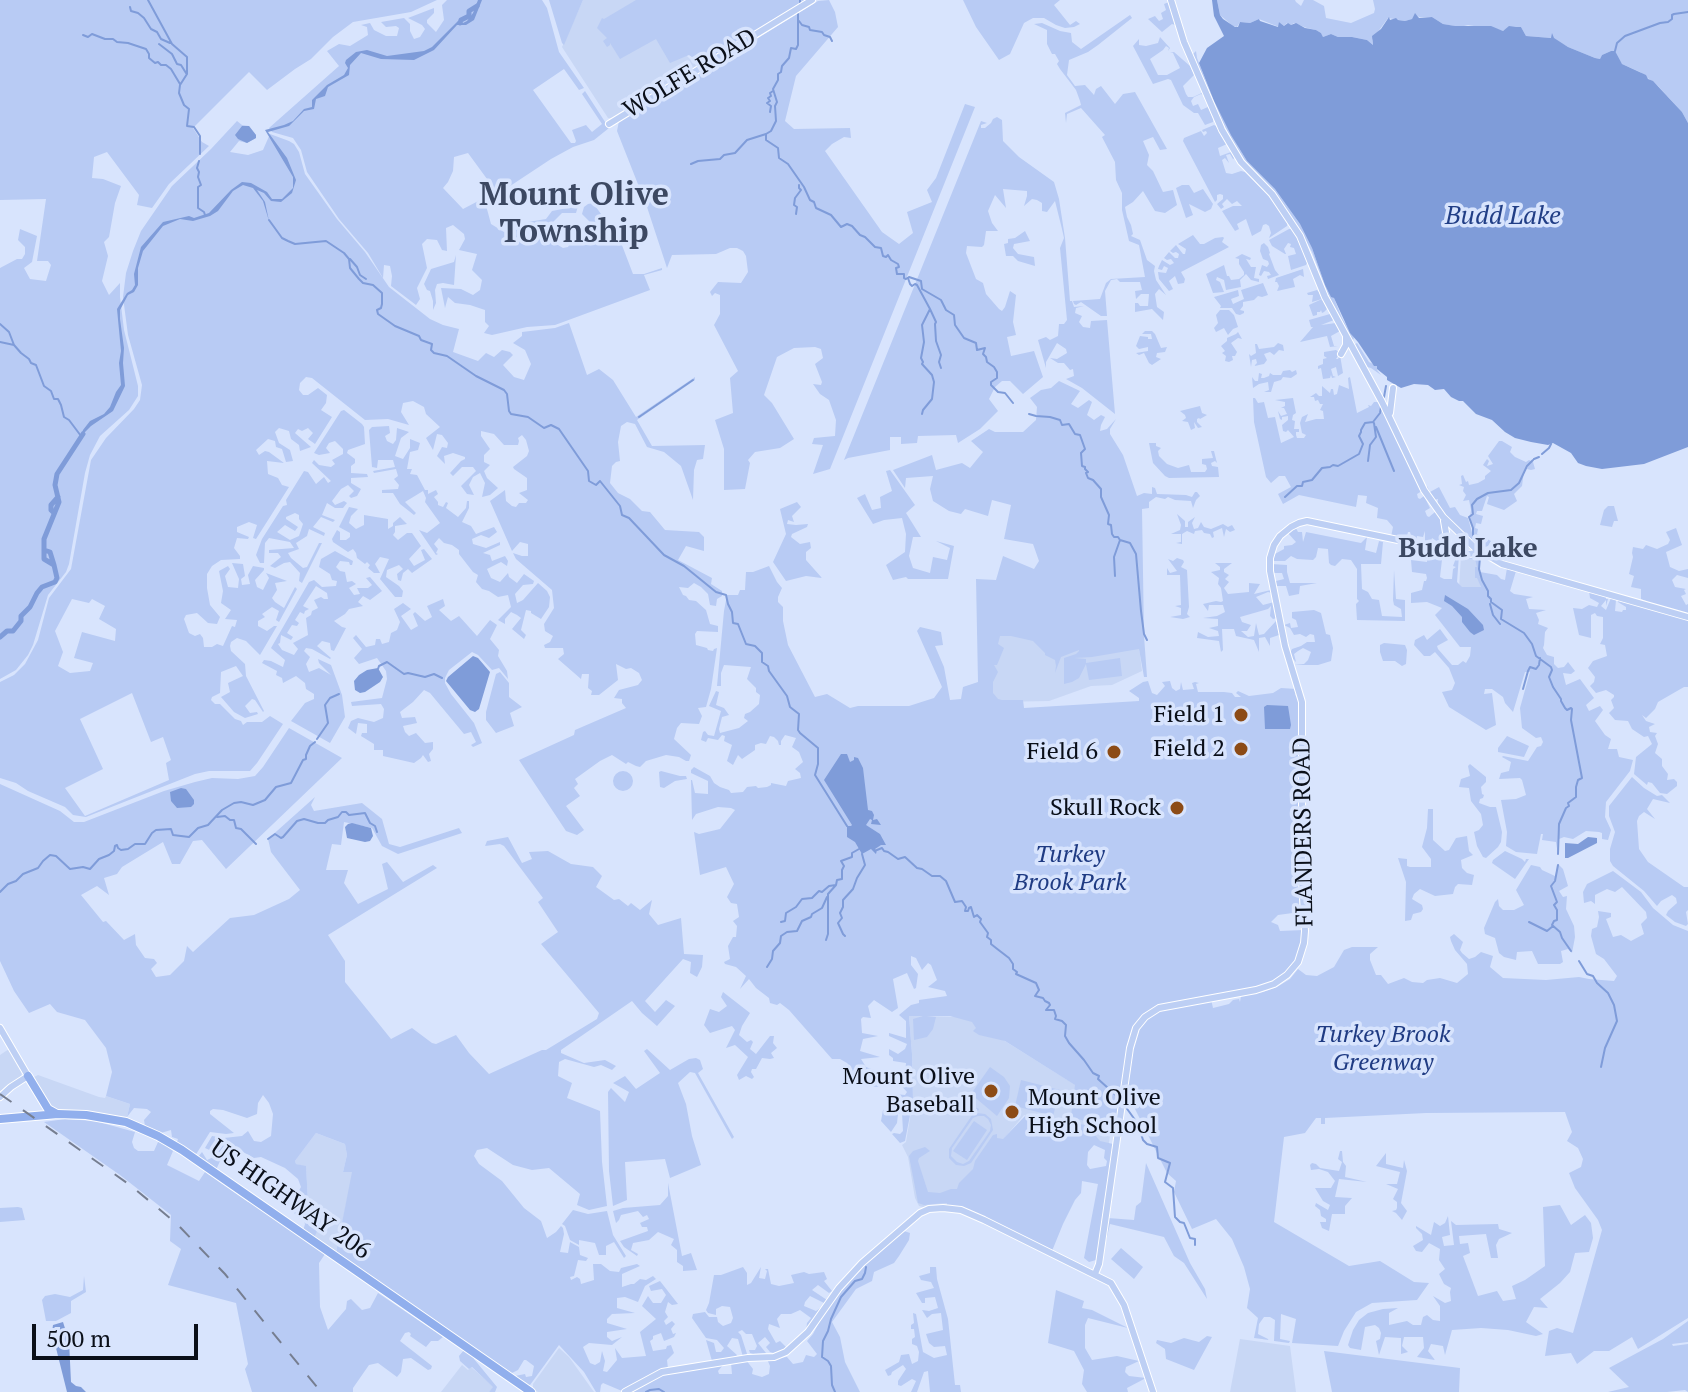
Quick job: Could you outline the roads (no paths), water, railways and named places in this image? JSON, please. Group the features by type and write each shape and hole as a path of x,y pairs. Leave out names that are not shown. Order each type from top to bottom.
{"highway":[{"path":"28,1076 48,1109 58,1114"},
{"name":"US HIGHWAY 206","path":"0,1119 86,1115 116,1120 169,1141 531,1392"}],"main road":[{"name":"WOLFE ROAD","path":"609,124 812,0"},
{"path":"1171,0 1184,42 1222,130 1241,162 1272,194 1299,233 1325,297 1390,417 1422,487 1443,517 1482,553 1512,567 1688,617"},
{"path":"1341,354 1346,345 1345,334"},
{"path":"1390,417 1393,388"},
{"path":"1443,517 1447,551 1471,555 1482,553"},
{"name":"FLANDERS ROAD","path":"1095,1274 1099,1264 1130,1048 1136,1028 1159,1008 1271,985 1289,973 1302,952 1305,931 1302,699 1284,641 1269,568 1274,544 1295,524 1313,522 1447,551"},
{"path":"0,1028 28,1076 0,1097"},
{"path":"625,1392 658,1373 745,1358 775,1357 786,1352 808,1332 848,1277 872,1254 926,1210 945,1208 965,1212 1110,1282 1118,1292 1131,1324 1153,1392"}],"water":[{"path":"478,0 482,0 474,20 466,25 457,25 434,50 414,60 381,59 361,53 350,65 349,75 328,87 325,96 316,99 314,109 304,111 289,126 268,132 287,158 296,180 292,193 281,202 271,201 257,190 265,202 269,221 263,201 253,188 243,185 233,191 218,211 210,216 193,221 180,219 163,226 143,251 138,268 138,285 120,310 125,386 113,411 81,436 90,421 110,407 121,385 117,309 135,285 134,274 141,247 163,222 209,213 242,182 251,183 267,192 272,199 282,199 293,188 293,177 265,130 293,121 304,109 312,107 312,100 327,85 344,75 348,68 346,60 356,52 367,50 387,56 424,51 458,21 467,21"},
{"name":"Budd Lake","path":"1212,0 1217,0 1223,19 1235,27 1240,22 1250,23 1259,19 1278,27 1279,22 1284,26 1296,23 1316,30 1323,37 1331,34 1352,37 1367,40 1373,45 1372,36 1389,17 1390,20 1405,21 1412,19 1415,13 1419,18 1432,17 1443,24 1455,26 1491,26 1503,31 1509,26 1521,27 1526,36 1551,38 1552,33 1554,38 1568,47 1595,58 1600,59 1602,55 1615,51 1622,64 1653,81 1682,112 1688,123 1688,447 1644,464 1602,469 1586,466 1553,443 1548,445 1515,438 1492,420 1476,414 1463,401 1451,397 1444,389 1435,390 1428,385 1414,384 1401,388 1387,380 1350,333 1325,285 1300,224 1275,189 1247,161 1214,101 1199,63 1207,48 1224,36 1214,16"},
{"path":"242,126 249,126 256,138 247,143 238,139 235,135"},
{"path":"1445,595 1468,609 1484,630 1474,635 1470,632 1462,617 1444,601"},
{"path":"473,656 490,672 479,709 475,712 446,681"},
{"path":"378,668 383,677 380,682 365,692 355,690 354,681 359,675"},
{"path":"1288,706 1290,729 1265,729 1264,707"},
{"path":"841,754 847,754 850,762 854,757 858,758 863,768 868,810 874,815 873,820 877,819 881,825 871,824 870,819 866,825 880,834 886,845 875,849 876,854 871,849 862,854 855,842 847,837 847,826 852,825 824,780"},
{"path":"186,789 194,800 191,807 177,808 171,801 170,792"},
{"path":"352,823 371,828 373,836 370,841 347,838 345,827"},
{"path":"1588,837 1597,838 1597,843 1565,858 1565,843 1578,844"},
{"path":"63,1322 69,1341 71,1382 86,1392 67,1392 52,1332 53,1325"}],"waterway":[{"path":"148,0 172,44 187,57 187,74 179,93 189,109 187,126 194,127 200,136 200,154"},
{"path":"460,23 477,6"},
{"path":"130,7 131,11 144,18 161,39 170,43"},
{"path":"1615,51 1617,43 1625,36 1668,22 1674,14 1688,12"},
{"path":"798,14 798,45 796,49 791,48 789,58 778,74 773,89 777,102 776,121 766,134 766,140 778,148 779,158 788,164 816,208 831,215 841,227 847,224 852,226 875,247 881,248 883,256 888,255 898,264 897,274 921,281 922,289 941,300 946,310 954,315 955,325 964,338 976,343 977,350 985,348 983,354 997,372 997,378 991,385 998,392 1005,393 1013,403"},
{"path":"799,21 810,30 822,32 832,41"},
{"path":"83,35 88,37 92,34 146,49 149,58 171,69 180,84"},
{"path":"159,44 172,54 186,73"},
{"path":"770,112 771,106 767,103 773,91"},
{"path":"691,164 720,159 735,153 747,140 766,134"},
{"path":"199,161 197,168 201,185 198,187 198,208 205,215"},
{"path":"796,214 797,207 794,205 801,190 799,185"},
{"path":"269,220 282,238 288,241 295,244 326,241 344,253 359,279 382,293 378,314 432,344 434,353 447,356 504,390 511,414 528,417 544,428 551,425 559,429 588,471 589,481 596,485 600,481 620,506 622,515 629,518 664,555 684,566 716,592 726,595 733,623 738,624 746,644 755,646 762,653 762,662 768,666 787,696 790,707 799,714 798,730 818,748 815,775 847,826"},
{"path":"350,259 366,279"},
{"path":"908,278 912,286 917,285 930,309 922,325 924,342 921,358 934,382 932,399 922,414"},
{"path":"930,309 936,322 941,368"},
{"path":"0,324 9,332 14,345"},
{"path":"0,342 14,345 36,365 44,386 51,391 54,399 58,399 64,417 81,436"},
{"path":"639,417 693,380"},
{"path":"1384,397 1386,386"},
{"path":"1285,497 1297,486 1302,486 1303,482 1312,480 1322,468 1338,466 1359,454 1363,444 1359,436 1361,430 1365,423 1373,422 1381,407"},
{"path":"1029,414 1060,420 1062,425 1069,424 1075,434 1080,435 1085,449 1081,453 1082,466 1088,472 1088,478 1101,489 1112,534 1130,543 1136,554 1147,640"},
{"path":"1368,461 1370,445 1376,437 1374,423"},
{"path":"1376,427 1394,471"},
{"path":"0,637 7,631 13,631 37,593 57,578 54,565 44,559 44,539 59,502 55,485 57,474 83,434"},
{"path":"1542,454 1551,444"},
{"path":"1534,459 1539,457"},
{"path":"1478,546 1469,517 1473,514 1472,505 1488,493 1511,490 1533,460"},
{"path":"54,513 51,505 58,497"},
{"path":"1115,576 1114,557 1120,540"},
{"path":"44,550 50,552 54,565"},
{"path":"1480,557 1482,580 1491,602 1502,610 1501,619 1524,633 1536,656 1551,667 1549,677 1553,687 1565,708 1572,709 1571,720 1582,778 1578,780 1576,797 1568,803 1559,824 1558,854"},
{"path":"1490,604 1500,624"},
{"path":"1523,689 1530,667 1536,669 1540,658"},
{"path":"378,669 387,662 404,674 425,677 434,674 442,678"},
{"path":"317,739 328,723 325,705 330,698 339,694"},
{"path":"0,892 23,874 38,868 50,855 56,856 70,869 90,869 99,859 114,851 115,846 121,850 135,844 145,844 156,830 171,829 173,835 189,837 234,803 253,805 265,800 276,787 291,783 315,742"},
{"path":"268,839 275,834 283,837 297,821 304,819 325,823 342,812 349,815 365,813 377,832"},
{"path":"217,817 234,820 236,828 256,844"},
{"path":"877,850 882,848 898,859 905,857 917,868 946,881 955,902 962,901 965,911 971,907 974,917 977,915 981,919 991,944 1009,958 1016,974 1036,983 1039,990 1035,996 1049,1003 1046,1010 1054,1010 1055,1019 1066,1025 1065,1036 1069,1043 1093,1073 1099,1076 1098,1079 1119,1098"},
{"path":"826,940 828,894 837,880 842,879 844,866 841,861 852,857 852,853 859,849"},
{"path":"845,936 838,923 842,918 840,913 843,900 853,889 865,865 862,854"},
{"path":"1558,865 1551,886 1557,902 1554,905 1557,920 1552,925 1571,951"},
{"path":"781,922 802,899 812,898 819,891 836,885"},
{"path":"767,967 781,936 797,931 802,921 822,908 827,897"},
{"path":"1529,922 1547,931 1553,926"},
{"path":"1579,961 1587,974 1593,976 1608,993 1614,1005 1617,1021 1605,1048 1601,1067"},
{"path":"1125,1106 1138,1124 1143,1140 1157,1147 1158,1158 1170,1163 1165,1182 1173,1188 1175,1217 1184,1223 1190,1238 1195,1239 1195,1245"},
{"path":"835,1392 831,1366 822,1357 823,1341 841,1297 855,1281 862,1279 866,1267"},
{"path":"646,1392 659,1389 664,1392"}],"railway":[{"path":"0,1094 130,1185 177,1224 225,1274 321,1392"}],"place":[{"name":"Field 1","path":"1241,715"},
{"name":"Field 2","path":"1241,749"},
{"name":"Field 6","path":"1114,752"},
{"name":"Skull Rock","path":"1177,808"},
{"name":"Mount Olive Baseball","path":"991,1091"},
{"name":"Mount Olive High School","path":"1012,1112"}],"district":[{"name":"Mount Olive Township","path":"574,214"},
{"name":"Budd Lake","path":"1468,549"}],"park label":[{"name":"Turkey Brook Park","path":"1070,869"},
{"name":"Turkey Brook Greenway","path":"1383,1049"}]}
